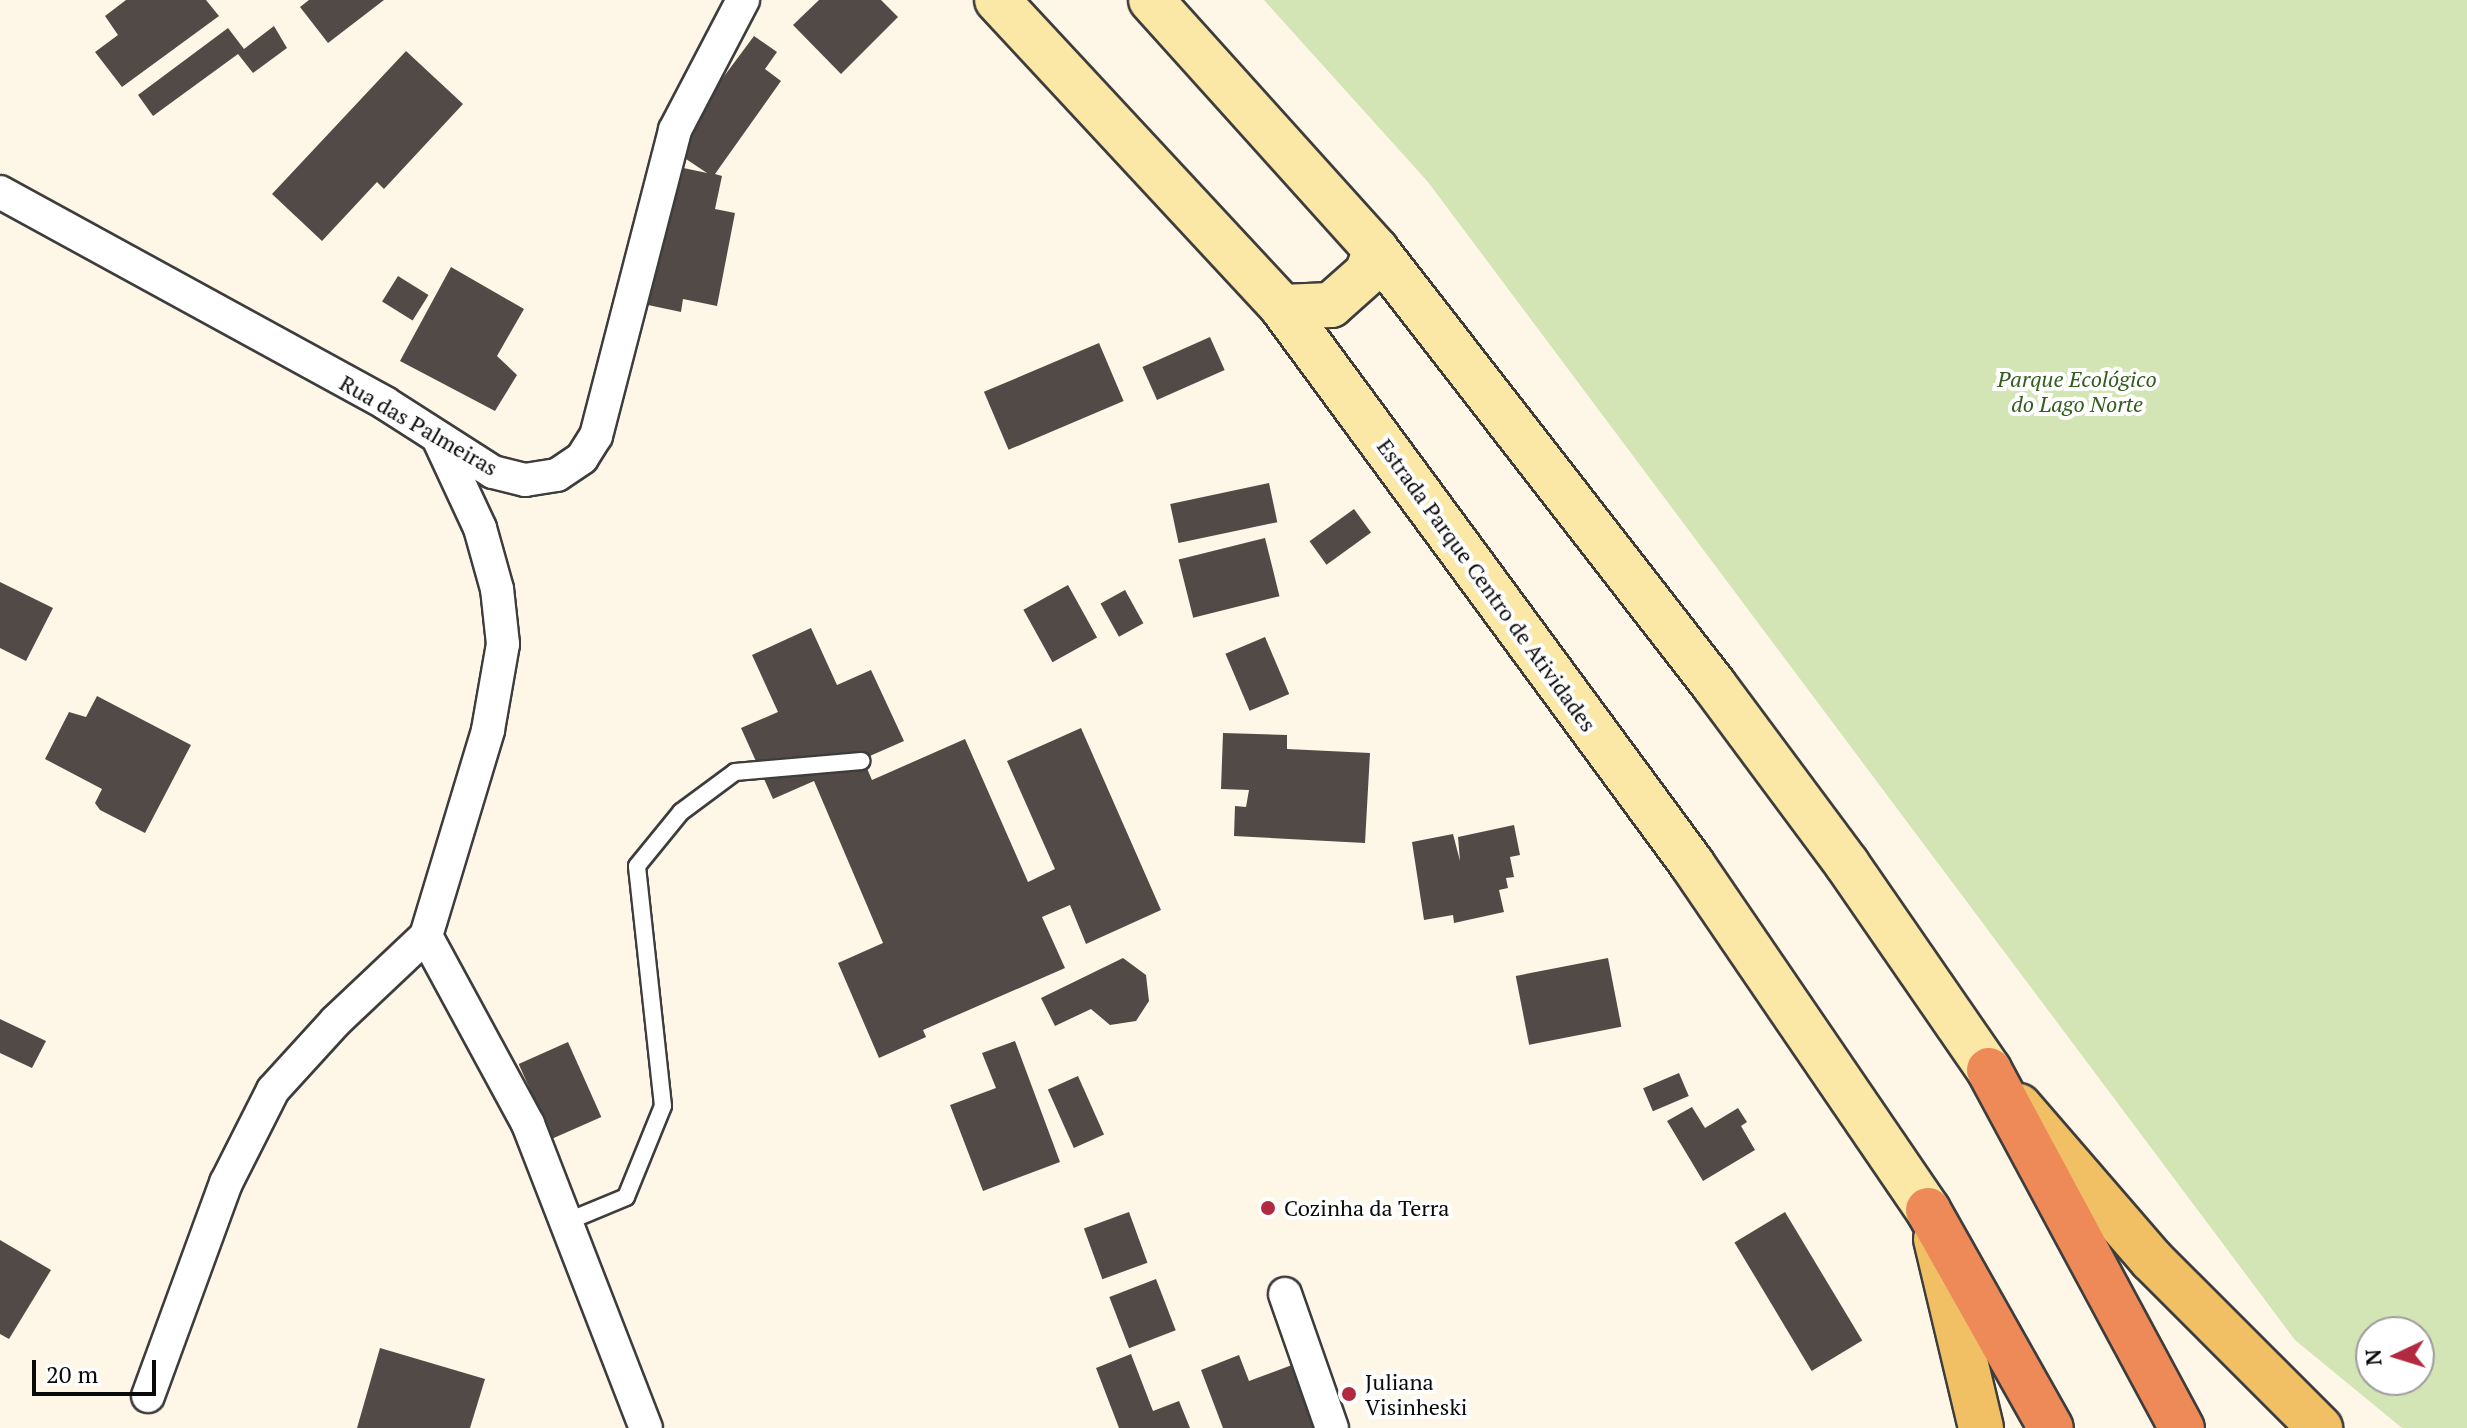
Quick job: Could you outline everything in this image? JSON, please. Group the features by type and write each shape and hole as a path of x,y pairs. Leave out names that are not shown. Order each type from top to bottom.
{"highway":[{"path":"1989,1070 2182,1428"},
{"path":"1928,1210 2051,1428"}],"main road":[{"name":"Estrada Parque Centro de Atividades","path":"997,0 1282,307 1692,864 1928,1210"},
{"path":"1151,0 1376,250 1714,685 1847,864 1989,1070 2152,1260 2320,1428"},
{"path":"1282,307 1307,310 1331,305 1367,273 1376,250"},
{"path":"1928,1210 1981,1428"}],"street":[{"name":"Rua das Palmeiras","path":"0,192 385,403 493,472 525,480 557,475 582,458 596,436 615,377 675,130 743,0"},
{"path":"148,1396 226,1183 273,1090 336,1021 426,936 488,730 503,644 497,589 480,528 439,440"},
{"path":"426,936 528,1124 646,1428"},
{"path":"1285,1294 1332,1428"}],"lane":[{"path":"566,1222 626,1197 663,1106 637,866 681,812 735,772 862,761"}],"green space":[{"name":"Parque Ecológico do Lago Norte","path":"1264,0 2467,0 2467,1428 2402,1428 2363,1396 2435,1396 2435,1316 2355,1316 2355,1389 2295,1340 1428,182"}],"building":[{"path":"126,0 206,0 219,16 122,87 95,52 118,35 105,16"},
{"path":"309,0 384,0 328,43 300,7"},
{"path":"819,0 881,0 898,17 841,74 793,25"},
{"path":"274,26 287,48 253,73 238,54 153,116 138,95 228,28 244,49"},
{"path":"754,36 777,52 765,69 781,81 715,174 722,176 715,209 735,213 717,306 683,299 681,312 648,305 674,166 707,173 677,153 681,134"},
{"path":"406,51 463,104 384,189 377,182 322,241 272,194"},
{"path":"451,267 524,309 497,356 517,375 495,411 400,361"},
{"path":"398,276 429,295 413,321 382,301"},
{"path":"1210,337 1225,370 1157,400 1142,367"},
{"path":"1099,343 1124,401 1009,450 984,392"},
{"path":"1269,483 1277,522 1179,543 1170,504"},
{"path":"1354,509 1371,532 1327,565 1310,541"},
{"path":"1265,538 1280,596 1193,618 1179,560"},
{"path":"0,582 53,608 26,661 0,648"},
{"path":"1068,585 1097,637 1052,662 1023,610"},
{"path":"1125,590 1143,623 1119,637 1101,604"},
{"path":"811,628 837,685 871,670 904,741 863,759 872,780 965,739 1028,882 1055,869 1007,761 1081,728 1161,910 1086,944 1070,905 1042,917 1065,968 923,1030 926,1037 879,1058 838,963 883,943 814,781 773,799 741,728 778,712 752,655"},
{"path":"1265,637 1289,694 1250,711 1225,654"},
{"path":"97,696 191,745 145,833 100,810 95,803 102,789 45,759 69,712 86,717"},
{"path":"1223,733 1287,735 1287,749 1370,753 1365,843 1234,836 1235,806 1246,807 1249,790 1221,789"},
{"path":"1514,825 1520,855 1510,857 1514,877 1506,878 1508,888 1499,890 1504,912 1454,923 1453,915 1424,920 1412,842 1453,834 1460,861 1458,837"},
{"path":"1123,958 1146,975 1149,1001 1136,1021 1110,1025 1091,1009 1055,1026 1041,998"},
{"path":"1608,958 1621,1027 1529,1045 1516,976"},
{"path":"0,1019 46,1041 32,1068 0,1053"},
{"path":"1015,1041 1060,1162 983,1191 950,1105 996,1088 982,1053"},
{"path":"568,1042 601,1117 552,1139 519,1064"},
{"path":"1679,1073 1689,1096 1653,1111 1643,1088"},
{"path":"1078,1076 1104,1134 1074,1148 1048,1089"},
{"path":"1692,1107 1705,1128 1738,1108 1747,1122 1741,1126 1755,1150 1703,1181 1667,1121"},
{"path":"1129,1212 1147,1263 1102,1279 1084,1228"},
{"path":"1785,1212 1862,1341 1812,1371 1734,1242"},
{"path":"0,1240 51,1270 9,1339 0,1334"},
{"path":"1156,1279 1176,1330 1129,1348 1109,1297"},
{"path":"380,1348 485,1379 470,1428 357,1428"},
{"path":"1131,1354 1153,1411 1179,1401 1190,1428 1119,1428 1096,1368"},
{"path":"1239,1355 1249,1381 1292,1365 1315,1428 1223,1428 1201,1370"}],"place":[{"name":"Cozinha da Terra","path":"1268,1208"},
{"name":"Juliana Visinheski","path":"1349,1394"}]}
